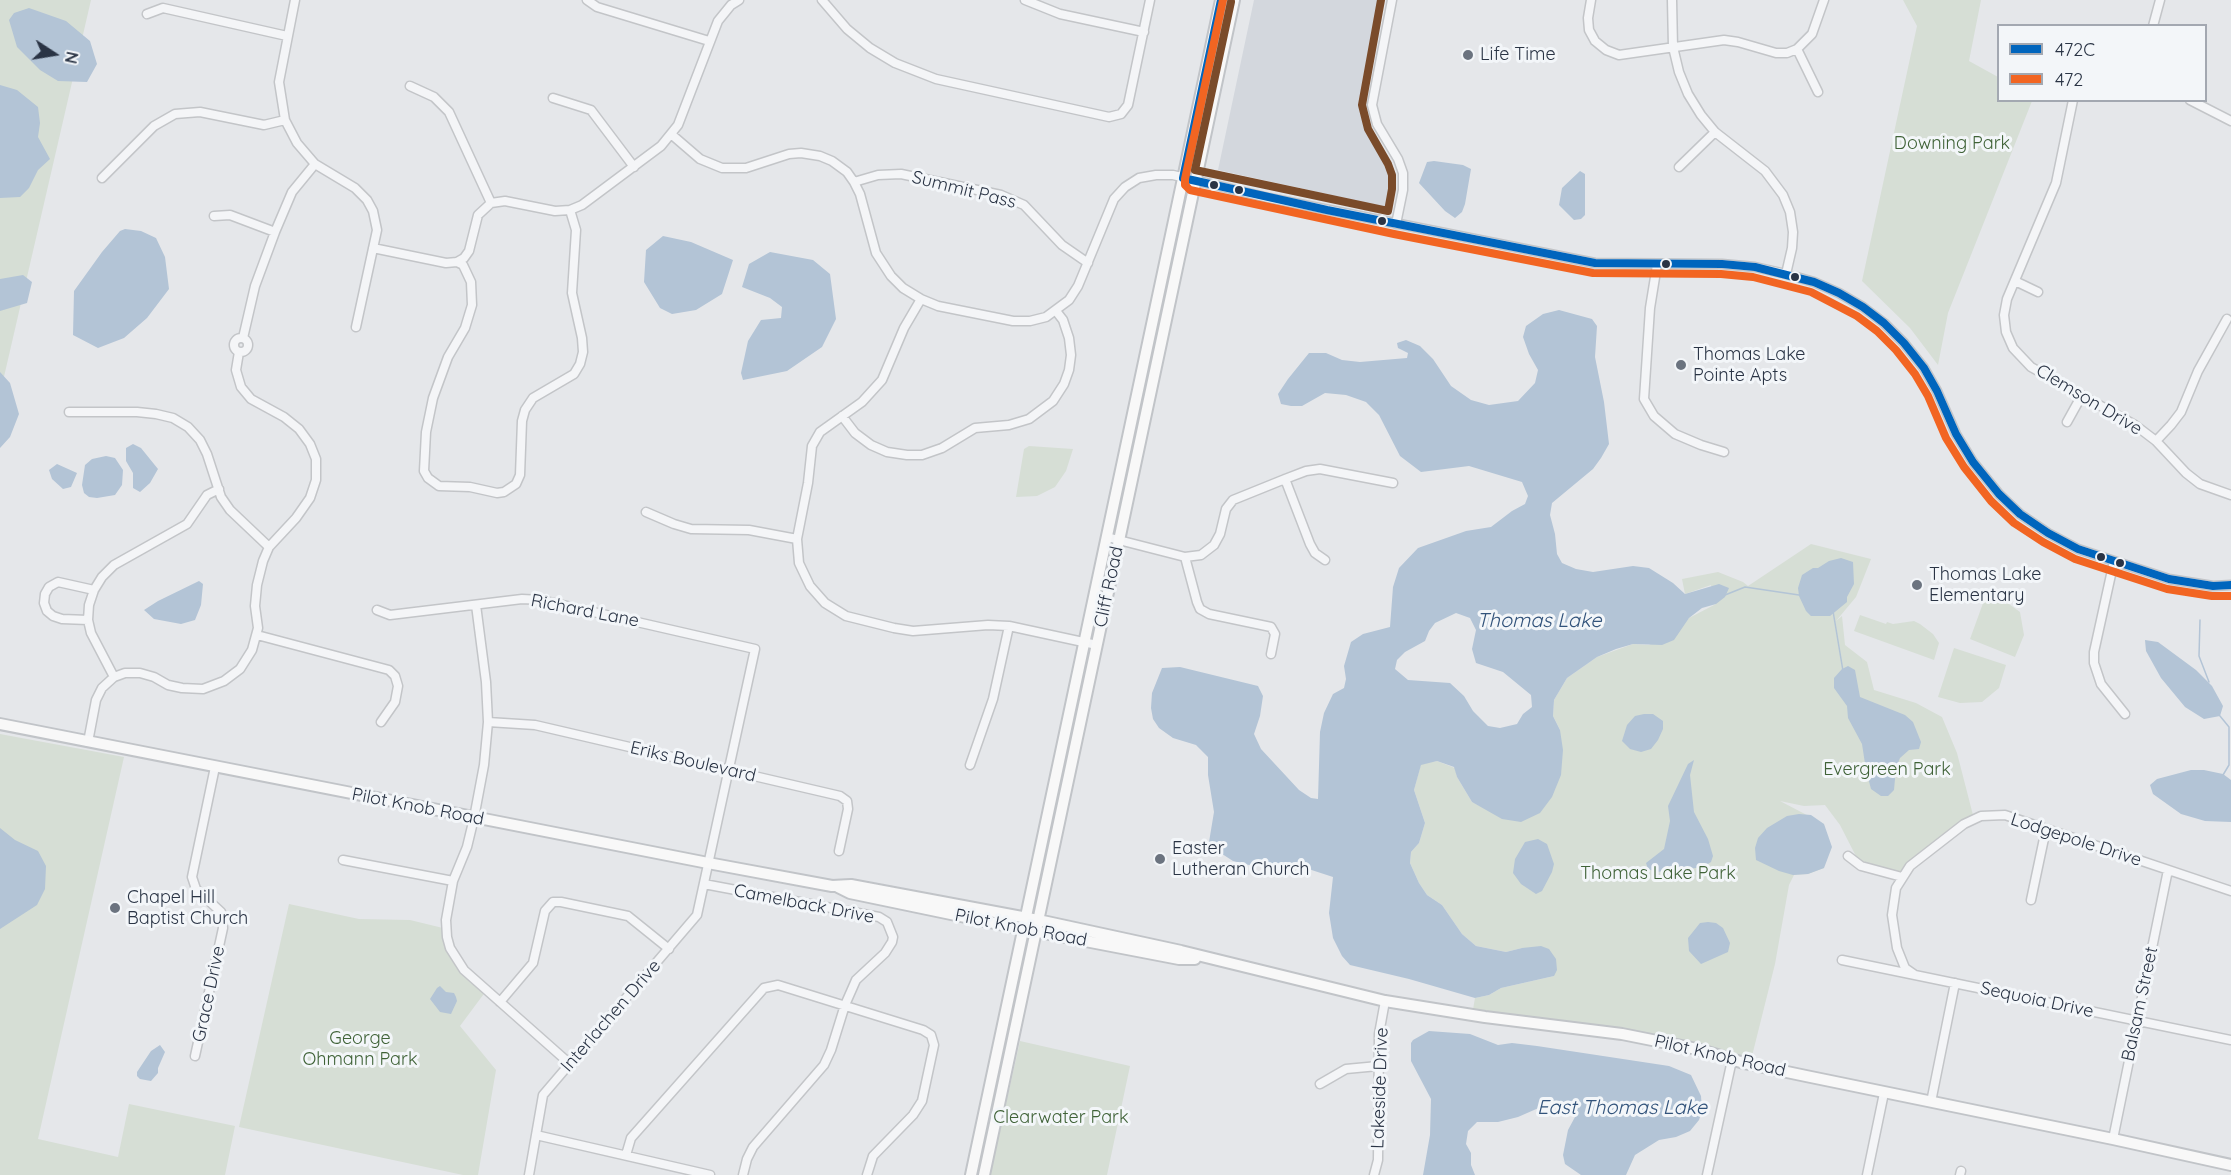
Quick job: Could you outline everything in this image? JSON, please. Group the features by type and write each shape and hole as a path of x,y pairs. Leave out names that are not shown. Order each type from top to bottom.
{"main road":[{"name":"Cliff Road","path":"971,1175 1221,0"},
{"name":"Cliff Road","path":"984,1175 1234,0"},
{"name":"Pilot Knob Road","path":"0,724 708,863 836,886 851,885 1179,959 1208,959 1385,1001 1485,1017 1622,1034 1697,1049 1731,1060 1884,1093 2231,1165"}],"street":[{"path":"295,0 279,82 285,120 297,143 315,164 355,188 367,200 373,211 377,230 356,327"},
{"path":"587,0 597,7 709,41"},
{"path":"373,248 446,263 457,262 469,251 478,215 491,203 505,201 555,211 570,210 582,205 661,146 678,125 718,21 731,5 739,0"},
{"path":"822,0 847,29 870,48 895,63 936,79 1109,117 1121,114 1128,105 1150,0"},
{"path":"1024,0 1060,14 1144,32"},
{"path":"1392,0 1372,105 1377,124 1398,159 1403,173 1403,190 1396,224"},
{"path":"1592,0 1588,18 1589,30 1606,50 1620,55 1724,40 1776,53 1786,53 1797,50 1812,34 1824,0"},
{"path":"1672,0 1673,47 1679,72 1688,94 1701,116 1715,132 1765,171 1783,195 1790,212 1793,232 1786,274"},
{"path":"2154,24 2160,0"},
{"path":"147,14 163,8 287,36"},
{"path":"1797,50 1818,92"},
{"path":"410,86 434,97 449,112 491,203"},
{"path":"553,98 591,110 634,167"},
{"name":"Clemson Drive","path":"2073,102 2063,158 2056,183 2007,299 2004,315 2006,332 2013,348 2031,366 2135,425 2156,441 2186,473 2200,483 2231,495"},
{"path":"2194,102 2231,121"},
{"path":"102,178 154,126 175,114 200,112 264,125 285,120"},
{"path":"1679,167 1715,132"},
{"path":"671,134 700,159 722,168 746,168 789,154 808,153 837,164 854,182 860,194 870,238 878,258 896,281 921,299 944,307 1019,322 1041,319 1056,311 1069,300 1076,291 1114,199 1125,187 1147,176 1173,175 1396,224 1594,263 1722,264 1755,267 1814,282 1863,307 1884,323 1904,343 1924,368 1938,391 1964,447 1982,475 2020,514 2048,533 2078,549 2169,579 2213,586 2231,585"},
{"path":"88,742 96,700 102,688 114,676 140,673 154,677 168,685 203,689 224,681 240,669 252,650 257,636 257,585 269,546 296,518 310,498 316,480 316,459 310,444 299,429 284,417 251,399 241,387 236,370 239,352 248,347 243,338 255,286 275,232 292,192 315,164"},
{"name":"Summit Pass","path":"854,182 878,175 901,174 1001,195 1024,206 1062,245 1088,263"},
{"path":"457,262 463,266 471,282 472,305 465,328 448,357 433,398 426,432 424,467 431,482 443,487 470,487 499,493 508,490 517,482 520,475 521,430 525,410 533,398 574,374 580,364 583,352 572,293 576,230 570,210"},
{"path":"214,216 230,215 275,232"},
{"path":"1657,265 1650,308 1644,399 1654,416 1675,434 1724,452"},
{"path":"2015,281 2038,292"},
{"path":"921,299 904,328 882,380 867,397 820,432 812,446 808,483 797,539 800,563 810,586 825,603 846,616 913,631 988,625 1009,626 1097,645"},
{"path":"842,416 855,433 871,445 887,452 907,456 937,450 975,428 1009,425 1029,419 1053,401 1062,389 1069,370 1071,349 1069,339 1063,320 1056,311"},
{"path":"2156,441 2181,412 2198,370 2227,319"},
{"path":"2067,422 2082,395"},
{"path":"69,412 137,412 173,418 188,427 200,440 207,454 221,497 230,510 269,546"},
{"path":"1107,537 1185,557 1201,555 1214,545 1220,534 1226,509 1233,500 1305,471 1320,470 1392,483"},
{"path":"1285,479 1310,544 1315,553 1325,560"},
{"path":"114,676 97,648 88,620 89,605 94,590 102,577 114,565 187,524 207,495 219,489"},
{"path":"646,512 691,529 749,530 797,539"},
{"path":"1185,557 1200,609 1209,614 1270,627 1275,634 1271,654"},
{"path":"2114,561 2094,652 2094,663 2100,684 2125,714"},
{"path":"88,620 62,619 53,616 44,603 45,594 49,587 58,582 94,590"},
{"name":"Richard Lane","path":"377,610 390,615 522,599 541,600 755,649"},
{"path":"476,605 486,682 488,722 484,765 474,818 467,846 453,881 446,920 450,948 464,970 569,1063"},
{"path":"970,765 993,699 1009,626"},
{"path":"257,636 389,670 395,676 398,686 395,702 381,722"},
{"name":"Interlachen Drive","path":"530,1175 543,1095 697,915 755,649"},
{"name":"Eriks Boulevard","path":"488,722 535,725 840,796 847,801 848,809 839,851"},
{"name":"Grace Drive","path":"195,1056 223,928 221,912 196,889 192,878 215,767"},
{"name":"Lodgepole Drive","path":"1914,975 1905,968 1897,948 1892,915 1896,888 1910,866 1951,833 1981,816 2005,815 2231,891"},
{"path":"2031,900 2046,829"},
{"path":"1848,856 1861,866 1902,877"},
{"path":"343,860 453,881"},
{"name":"Balsam Street","path":"2113,1139 2168,870"},
{"name":"Camelback Drive","path":"704,884 879,917 887,922 892,930 892,942 856,980 824,1065 753,1147 742,1175"},
{"path":"500,1002 533,963 545,911 554,902 628,916 669,950"},
{"name":"Sequoia Drive","path":"1842,960 2231,1040"},
{"path":"1931,1102 1955,983"},
{"path":"626,1155 631,1138 764,988 778,985 923,1030 931,1035 934,1045 922,1101 913,1115 873,1156 867,1175"},
{"name":"Lakeside Drive","path":"1374,1175 1378,1160 1379,1034 1385,1001"},
{"path":"1707,1175 1731,1060"},
{"path":"1320,1084 1346,1070 1378,1066"},
{"path":"1867,1175 1884,1093"},
{"path":"536,1136 710,1175"}],"shaded area":[{"path":"1254,0 1384,0 1365,95 1364,112 1372,133 1396,174 1390,208 1218,170"}],"green space":[{"path":"0,0 91,0 0,394"},
{"name":"Downing Park","path":"1903,0 1981,0 1969,61 1997,76 1997,102 2032,102 1948,313 1938,365 1910,328 1862,281 1917,26"},
{"path":"1029,446 1073,449 1066,471 1055,487 1037,496 1016,497 1024,449"},
{"name":"Thomas Lake Park","path":"1811,544 1871,559 1856,597 1836,621 1842,616 1845,645 1867,662 1874,690 1916,703 1942,717 1957,753 1974,819 1902,877 1861,866 1840,825 1825,805 1804,806 1780,801 1824,824 1824,868 1808,874 1794,875 1789,885 1775,964 1750,1064 1677,1045 1472,1015 1475,998 1489,995 1501,988 1554,976 1522,948 1506,952 1476,946 1462,934 1442,905 1427,895 1419,883 1410,863 1411,852 1419,843 1425,823 1414,790 1421,764 1437,761 1455,768 1457,777 1472,802 1487,809 1560,730 1553,716 1554,700 1567,678 1597,657 1633,644 1649,645 1689,618 1716,604 1711,585 1685,594 1682,579 1718,572 1748,586"},
{"path":"1986,595 2002,599 2020,612 2024,635 2015,657 1970,639"},
{"path":"1860,615 1886,624 1887,622 1893,624 1914,621 1920,624 1933,634 1939,643 1934,660 1854,631"},
{"path":"1954,648 2006,665 1999,688 1982,702 1960,703 1938,697"},
{"path":"0,734 124,757 38,1139 118,1157 129,1104 235,1126 225,1175 0,1175"},
{"name":"George Ohmann Park","path":"289,904 359,919 410,920 447,929 453,954 486,991 460,1026 496,1070 478,1175 463,1175 239,1127"},
{"name":"Clearwater Park","path":"1020,1041 1130,1066 1107,1175 990,1175"}],"water":[{"path":"29,8 66,21 90,41 97,64 87,82 58,81 40,70 17,47 9,20 14,13"},
{"path":"0,85 17,90 38,107 40,123 38,137 50,159 38,170 29,188 20,197 0,198"},
{"path":"1427,162 1463,165 1471,169 1465,204 1462,212 1455,218 1445,211 1419,183"},
{"path":"1580,171 1585,174 1585,215 1581,219 1574,220 1559,205 1562,188"},
{"path":"125,229 141,231 156,238 165,257 169,289 147,318 124,338 98,348 73,335 74,291 102,252 120,231"},
{"path":"663,236 691,242 733,260 722,294 696,310 672,314 660,308 644,282 646,250"},
{"path":"770,252 813,260 830,274 836,319 822,347 787,371 743,380 741,373 748,341 761,320 781,318 782,307 770,298 742,287 749,264"},
{"path":"23,275 32,282 27,303 0,311 0,279"},
{"name":"Thomas Lake","path":"1559,310 1592,319 1597,326 1595,357 1609,444 1593,469 1552,503 1550,515 1557,554 1562,563 1576,569 1593,572 1633,566 1649,568 1673,583 1685,594 1719,584 1729,588 1725,597 1716,604 1702,608 1689,618 1674,640 1662,645 1633,644 1616,649 1597,657 1567,678 1554,700 1553,716 1560,730 1563,750 1561,775 1552,797 1540,813 1521,822 1502,819 1472,802 1457,777 1454,767 1437,761 1421,765 1414,790 1425,823 1419,843 1411,852 1410,863 1427,895 1442,905 1462,934 1476,946 1506,952 1541,946 1549,949 1556,959 1557,970 1554,976 1501,988 1489,995 1475,998 1350,965 1342,956 1333,938 1329,913 1333,877 1287,862 1253,866 1233,861 1216,850 1209,842 1214,812 1208,775 1208,757 1196,745 1173,738 1159,728 1153,719 1152,693 1162,668 1180,667 1258,686 1263,696 1254,734 1261,749 1299,790 1311,798 1318,799 1320,732 1324,713 1333,694 1344,688 1346,679 1344,666 1351,642 1363,634 1390,627 1393,587 1399,568 1418,548 1466,531 1491,527 1525,504 1528,496 1522,482 1469,466 1421,472 1400,456 1379,415 1366,402 1346,395 1325,393 1302,406 1291,406 1281,404 1278,394 1309,353 1326,353 1342,360 1360,362 1407,358 1408,353 1398,348 1397,343 1406,340 1420,346 1433,359 1451,386 1471,400 1489,405 1518,401 1535,383 1538,370 1523,337 1526,326 1543,314","holes":["1456,613 1470,618 1476,630 1472,649 1476,663 1503,672 1531,695 1532,707 1523,714 1517,724 1500,728 1488,726 1473,711 1464,696 1450,683 1408,680 1395,669 1397,660 1405,652 1425,641 1435,623"]},
{"path":"0,372 10,383 19,414 10,437 0,448"},
{"path":"133,444 141,448 158,469 150,483 140,492 133,488 133,473 126,461 126,448"},
{"path":"106,456 115,458 123,470 122,485 115,495 89,497 84,493 82,485 85,465 92,459"},
{"path":"57,464 77,473 71,487 63,489 52,479 49,470"},
{"path":"1841,558 1853,562 1854,584 1847,597 1847,602 1830,616 1811,616 1799,596 1798,588 1802,575 1829,561"},
{"path":"199,581 203,584 201,605 195,620 181,624 154,619 144,610 158,601"},
{"path":"2145,640 2158,642 2196,670 2212,686 2223,706 2220,716 2204,719 2185,707 2161,678 2146,651"},
{"path":"1848,666 1855,670 1860,697 1905,715 1913,722 1921,742 1919,749 1909,750 1900,758 1896,768 1894,790 1888,796 1881,796 1871,789 1862,744 1848,718 1847,706 1834,688 1834,678"},
{"path":"1653,714 1663,721 1663,729 1651,749 1641,752 1630,749 1622,741 1627,725 1635,716"},
{"path":"1694,760 1690,775 1694,812 1708,839 1713,856 1711,862 1703,867 1681,870 1656,872 1648,869 1646,863 1664,849 1670,821 1668,806 1688,764"},
{"path":"2191,770 2223,774 2231,780 2231,822 2205,821 2181,814 2153,794 2150,785 2157,779"},
{"path":"1811,815 1824,824 1832,847 1824,868 1808,874 1793,875 1756,860 1755,848 1758,838 1767,828 1787,816"},
{"path":"0,828 15,840 38,851 46,866 45,889 37,905 0,929"},
{"path":"1538,839 1547,844 1554,864 1542,891 1536,894 1521,884 1513,873 1515,859 1525,842"},
{"path":"1700,923 1716,923 1723,928 1730,943 1728,952 1701,964 1689,951 1688,938"},
{"path":"440,986 446,992 454,993 456,997 457,1001 451,1014 440,1012 430,999"},
{"name":"East Thomas Lake","path":"1429,1031 1470,1034 1498,1045 1512,1043 1537,1046 1669,1066 1691,1075 1701,1096 1702,1111 1699,1120 1690,1131 1676,1137 1659,1140 1635,1155 1626,1175 1581,1175 1565,1164 1563,1155 1568,1130 1575,1117 1567,1103 1550,1103 1518,1117 1498,1122 1477,1122 1468,1131 1466,1144 1471,1153 1471,1165 1475,1175 1423,1175 1430,1135 1431,1099 1411,1061 1411,1043"},
{"path":"160,1045 165,1052 158,1073 151,1081 140,1079 137,1072 151,1051"}],"waterway":[{"path":"1725,595 1745,587 1799,595"},
{"path":"1833,611 1843,671"},
{"path":"2200,620 2199,656 2209,682"},
{"path":"2220,716 2229,727 2229,765 2223,775"}],"transit line":[{"name":"472C","path":"1221,0 1183,178 1327,210 1595,263 1722,264 1755,267 1814,282 1863,307 1884,323 1904,343 1924,368 1956,434 1973,462 1999,494 2020,514 2048,533 2078,549 2169,579 2213,586 2231,585"},
{"name":"472","path":"1223,0 1185,179 1185,185 1190,190 1394,234 1593,273 1721,274 1753,277 1811,292 1857,316 1877,331 1896,350 1915,374 1928,396 1946,438 1964,467 1991,501 2014,523 2075,559 2167,589 2212,596 2231,596"},
{"path":"1231,2 1195,170 1388,211 1392,175 1368,129 1362,105 1381,0"}],"place":[{"name":"Life Time","path":"1468,55"},
{"name":"Thomas Lake Pointe Apts","path":"1681,365"},
{"name":"Thomas Lake Elementary","path":"1917,585"},
{"name":"Easter Lutheran Church","path":"1160,859"},
{"name":"Chapel Hill Baptist Church","path":"115,908"}],"park label":[{"name":"Evergreen Park","path":"1887,770"}]}
